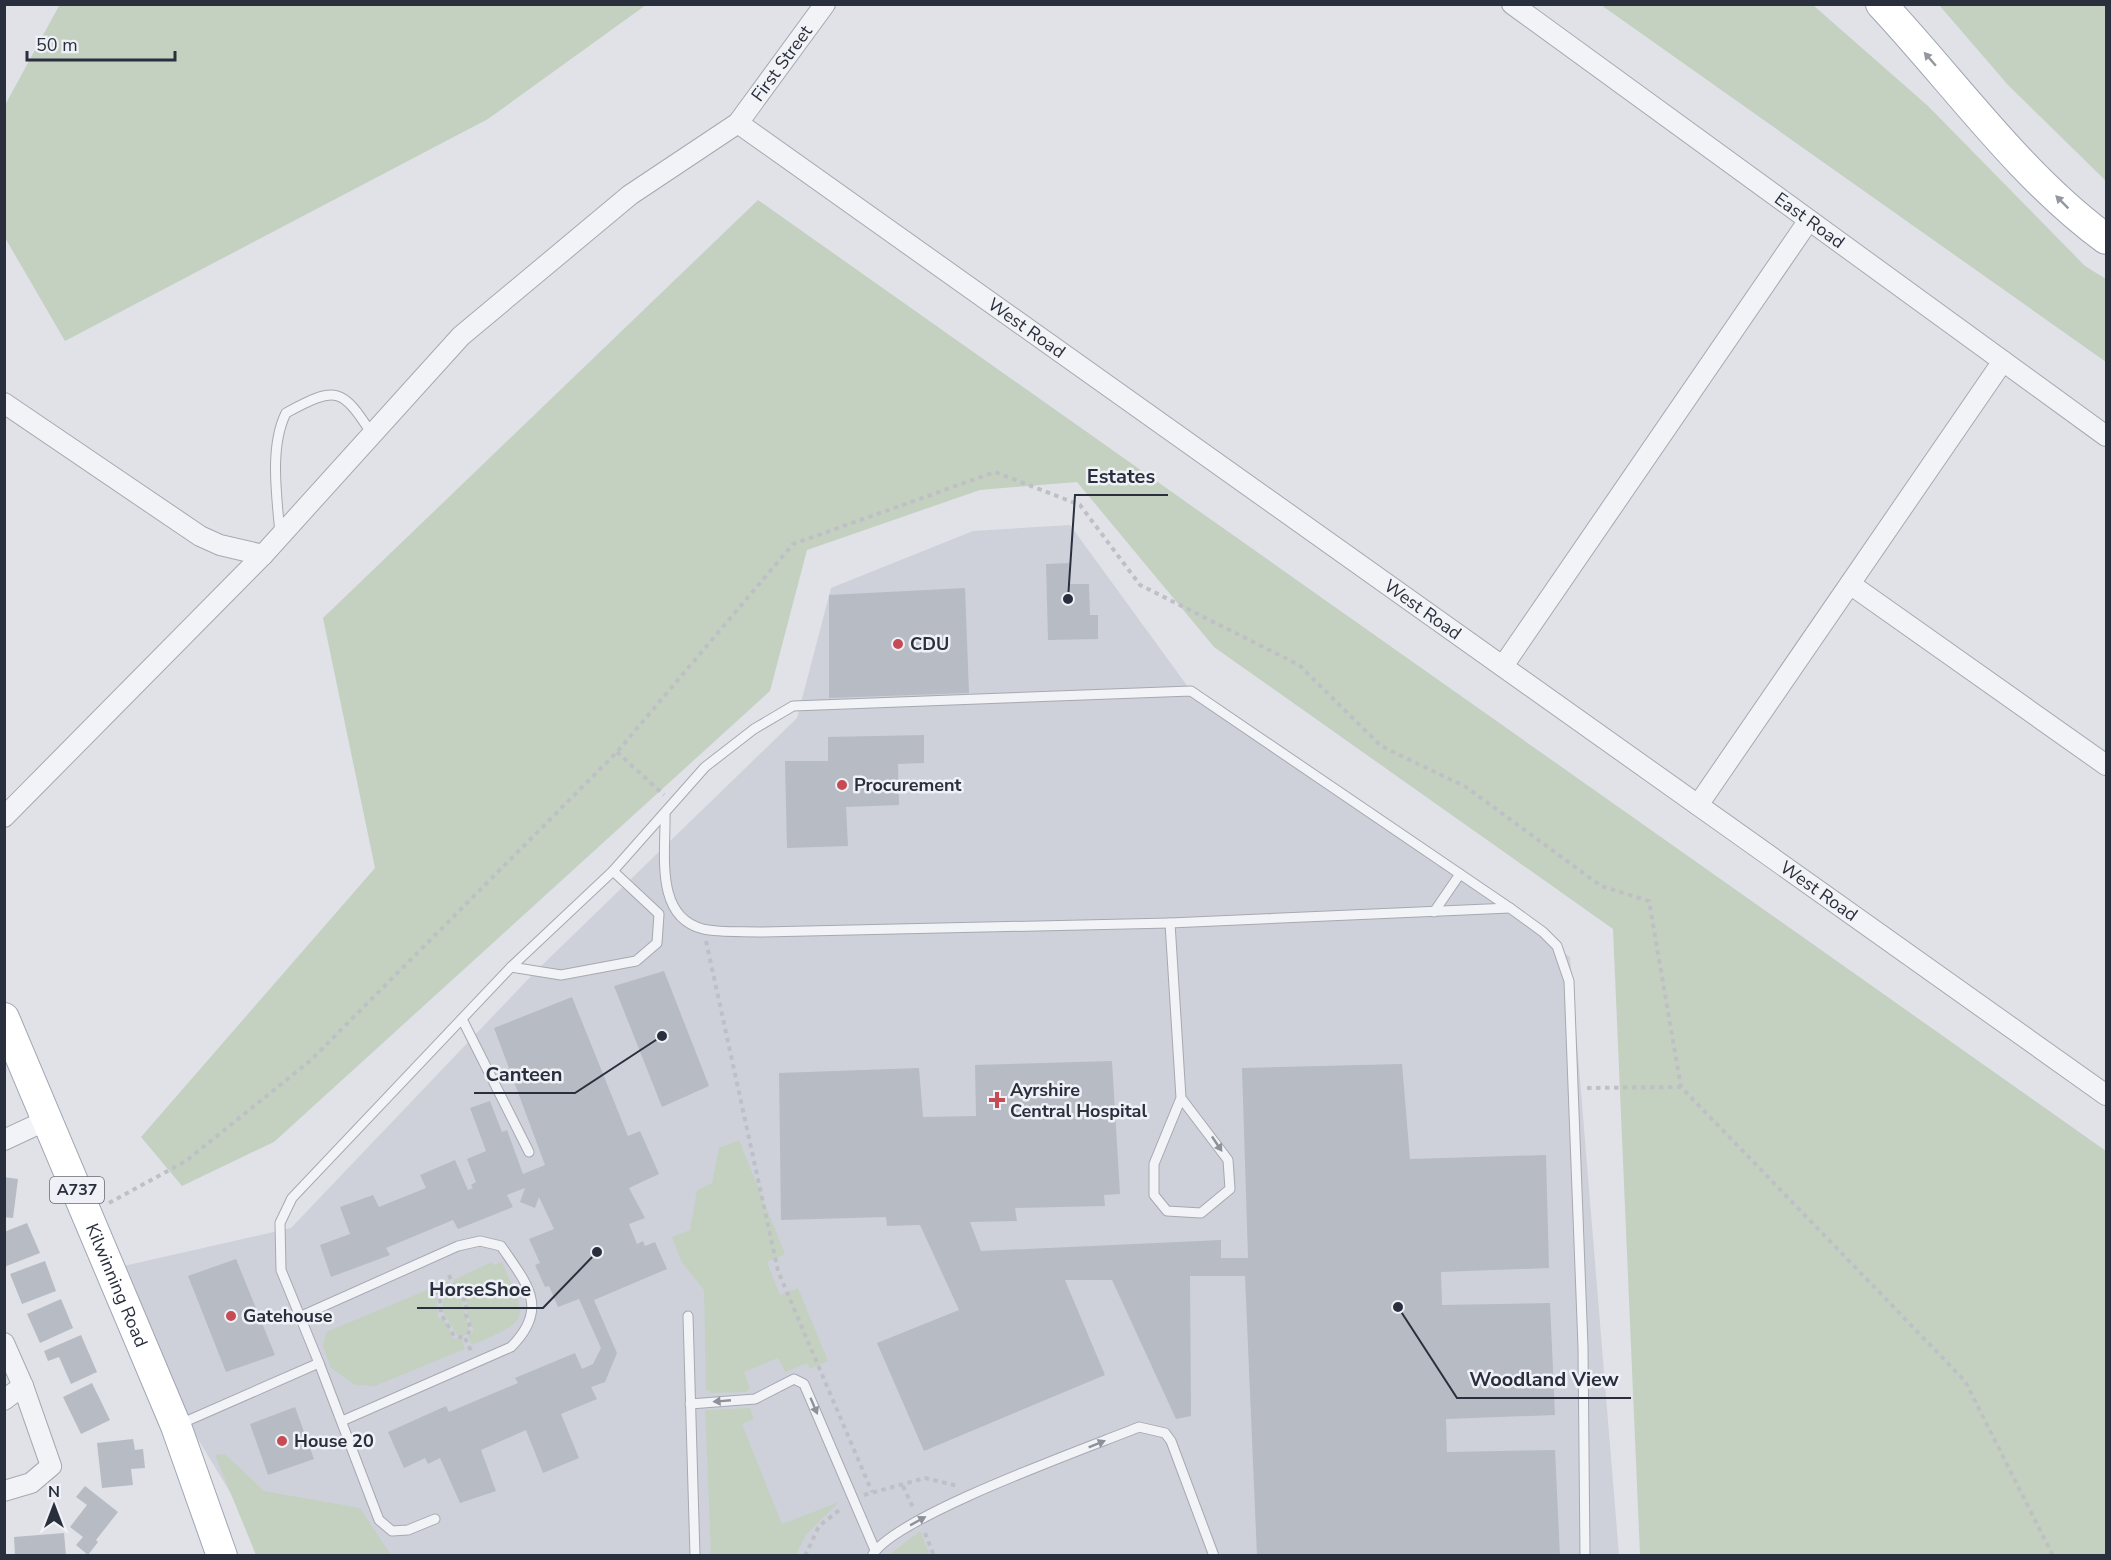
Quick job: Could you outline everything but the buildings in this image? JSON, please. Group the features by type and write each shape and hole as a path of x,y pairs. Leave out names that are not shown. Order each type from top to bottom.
{"main road":[{"path":"1881,4 1985,123 2080,220 2106,239"},
{"name":"Kilwinning Road","path":"4,1018 176,1426 222,1556"}],"street":[{"name":"First Street","path":"738,123 825,4"},
{"name":"East Road","path":"1512,4 2106,436"},
{"path":"4,817 263,555 461,336 630,195 738,123"},
{"name":"West Road","path":"738,123 2106,1095"},
{"path":"1503,666 1809,220"},
{"path":"1698,805 2003,361"},
{"path":"5,405 200,536 220,545 263,555"},
{"path":"1850,584 2106,765"},
{"path":"4,1140 47,1120"},
{"path":"4,1343 23,1386 51,1466 31,1483 4,1491"},
{"path":"4,1400 23,1386"}],"lane":[{"path":"280,536 278,455 281,423 286,412 322,397 335,395 349,400 372,434"},
{"path":"435,1519 408,1530 392,1531 379,1520 342,1420 281,1270 280,1222 292,1198 511,967 613,871 705,767 754,729 793,706 1191,691 1509,908 1543,932 1557,946 1569,981 1574,1089 1583,1347 1585,1556"},
{"path":"665,813 667,898 681,920 703,929 763,932 1170,923 1509,908"},
{"path":"511,967 561,975 636,961 657,943 659,914 613,871"},
{"path":"1434,912 1460,874"},
{"path":"1170,923 1181,1098 1154,1164 1154,1195 1167,1211 1201,1213 1230,1189 1228,1160 1181,1098"},
{"path":"462,1018 528,1152"},
{"path":"299,1317 458,1246 480,1241 501,1246 528,1284 534,1309 526,1332 511,1347 342,1420"},
{"path":"688,1316 695,1556"},
{"path":"176,1426 319,1363"},
{"path":"690,1404 755,1399 794,1379 804,1384 853,1499 873,1553 891,1536 981,1491 1140,1427 1155,1429 1165,1433 1172,1441 1214,1556"}],"path":[{"path":"87,1215 186,1161 311,1060 617,752 793,544 995,472 1080,505 1140,585 1299,665 1381,746 1466,787 1601,886 1649,901 1681,1087 1965,1381 2053,1556"},
{"path":"617,752 673,804"},
{"path":"703,929 778,1271 872,1492"},
{"path":"1574,1089 1681,1087"},
{"path":"433,1282 440,1301 441,1314 454,1336 465,1338 471,1329 466,1315 466,1301 457,1294 449,1275"},
{"path":"804,1556 819,1526 853,1499 872,1492 925,1478 981,1491"}],"shaded area":[{"name":"Ayrshire Central Hospital","path":"1070,525 1191,691 1570,957 1619,1555 268,1555 97,1272 291,1228 535,972 797,718 831,588 973,531"}],"green space":[{"path":"60,4 646,5 488,119 65,341 4,236 5,105"},
{"path":"1601,5 1813,5 1928,106 2085,266 2106,279 2106,362"},
{"path":"1939,5 2106,5 2106,181 2008,85"},
{"path":"758,200 2106,1151 2106,1555 1640,1555 1613,929 1214,647 1077,482 980,490 807,550 770,691 274,1142 182,1186 141,1137 375,868 323,618"},
{"path":"739,1140 785,1254 767,1262 780,1295 798,1288 828,1361 810,1369 807,1363 785,1372 778,1358 744,1372 750,1388 746,1392 712,1393 706,1389 704,1290 681,1261 672,1237 690,1230 697,1190 712,1183 719,1148"},
{"path":"492,1262 494,1265 502,1262 517,1296 520,1307 519,1316 515,1323 506,1329 472,1345 468,1337 474,1330 467,1315 466,1299 459,1292 453,1280"},
{"path":"449,1281 455,1296 461,1299 465,1310 469,1331 464,1336 457,1335 442,1310 443,1302 437,1286"},
{"path":"432,1288 437,1301 438,1317 447,1323 452,1338 462,1339 465,1349 375,1386 355,1385 331,1368 323,1346 326,1332"},
{"path":"750,1408 754,1419 742,1424 782,1524 839,1502 806,1535 796,1555 711,1555 705,1410"},
{"path":"225,1454 264,1491 360,1508 391,1555 256,1555 215,1455"},
{"path":"920,1531 930,1555 889,1555"}],"place":[{"name":"Estates","path":"1068,599"},
{"name":"CDU","path":"898,644"},
{"name":"Procurement","path":"842,785"},
{"name":"Canteen","path":"662,1036"},
{"name":"Ayrshire Central Hospital","path":"997,1100"},
{"name":"HorseShoe","path":"597,1252"},
{"name":"Woodland View","path":"1398,1307"},
{"name":"Gatehouse","path":"231,1316"},
{"name":"House 20","path":"282,1441"}]}
